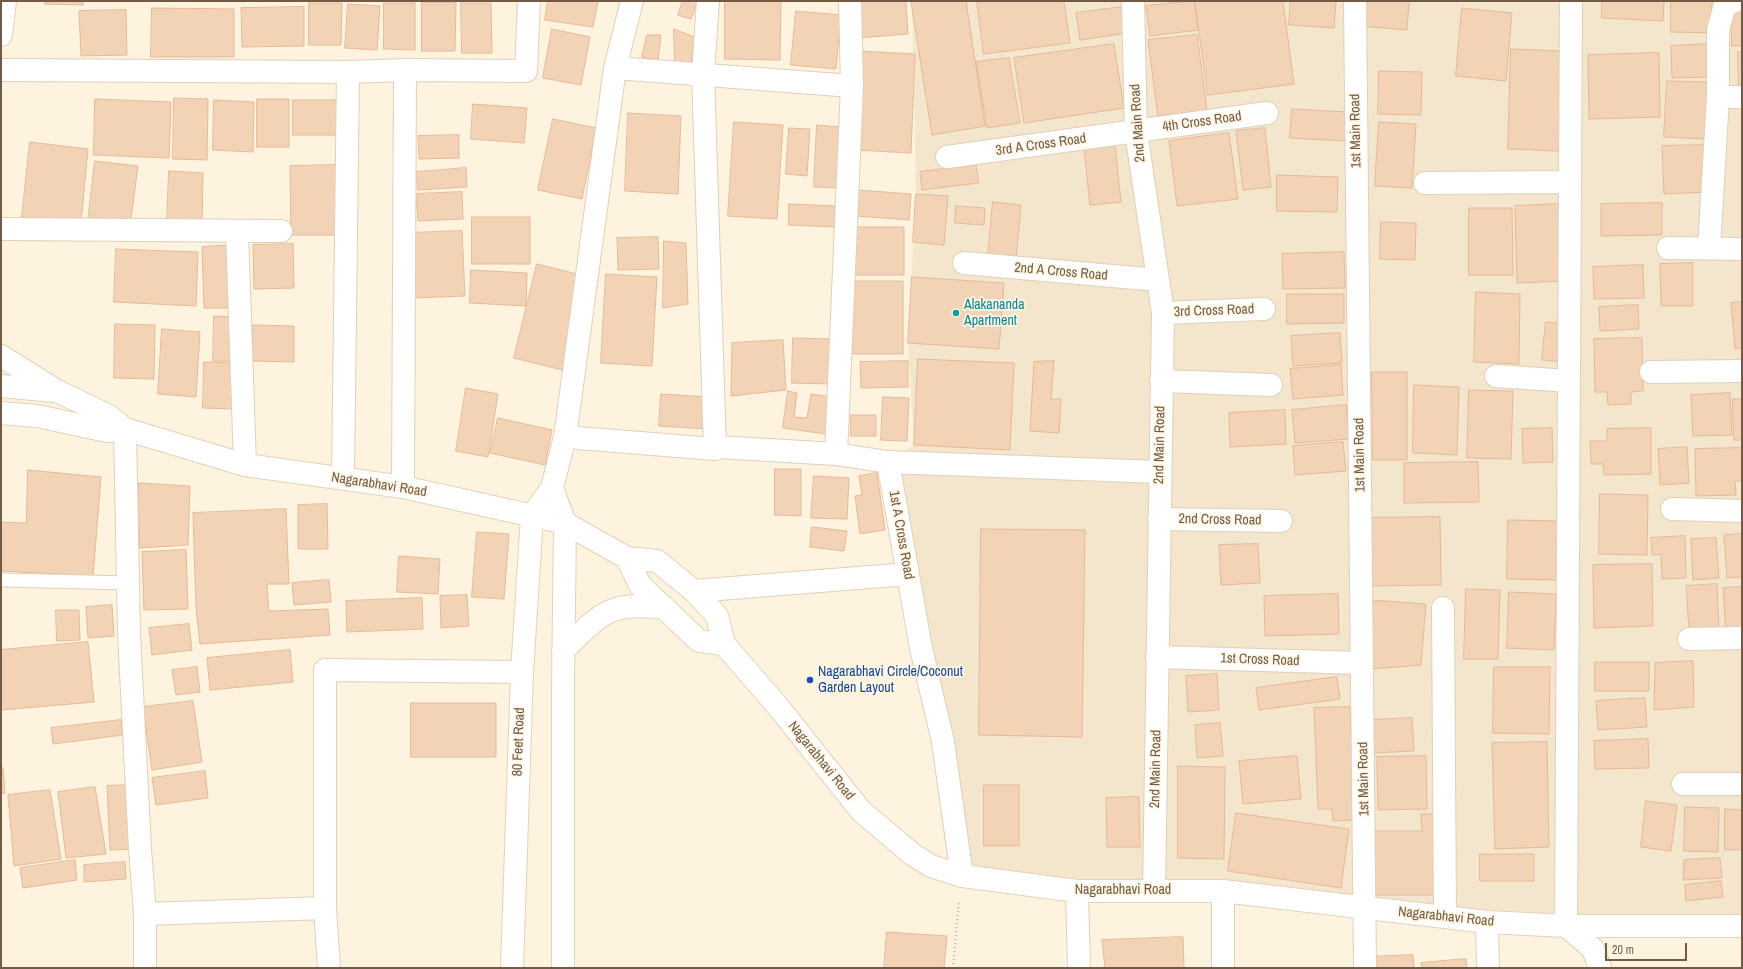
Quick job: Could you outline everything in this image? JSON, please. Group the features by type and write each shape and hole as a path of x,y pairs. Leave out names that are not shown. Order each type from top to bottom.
{"street":[{"path":"1,35 5,1"},
{"path":"1,70 348,72 405,70 526,71 529,1"},
{"path":"532,516 552,488 565,437 614,68 632,1"},
{"path":"708,1 703,73 715,449"},
{"path":"836,454 852,86 850,1"},
{"name":"2nd Main Road","path":"1133,1 1136,132 1163,313 1154,891"},
{"name":"1st Main Road","path":"1355,1 1366,908 1365,968"},
{"path":"1572,1 1566,926 1593,949 1600,968"},
{"path":"1709,249 1718,97 1718,30 1725,5 1735,1"},
{"path":"614,68 703,73 852,86"},
{"path":"403,487 405,70"},
{"path":"343,478 348,72"},
{"path":"1718,97 1742,97"},
{"name":"4th Cross Road","path":"1136,132 1267,113"},
{"name":"3rd A Cross Road","path":"947,157 1136,132"},
{"path":"1425,183 1570,182"},
{"path":"1,229 281,231"},
{"path":"237,231 245,465"},
{"path":"1668,248 1742,249"},
{"name":"2nd A Cross Road","path":"964,263 1158,280"},
{"name":"3rd Cross Road","path":"1163,313 1264,309"},
{"path":"1,356 57,391 109,416 125,429 129,634 136,785 146,914 145,968"},
{"path":"1651,372 1742,371"},
{"path":"1496,376 1569,382"},
{"path":"1161,381 1271,385"},
{"path":"1,386 57,391"},
{"path":"1,414 37,416 107,431 125,429"},
{"name":"Nagarabhavi Road","path":"125,429 245,465 403,487 565,524 627,558 657,562 694,591 717,616 724,644 780,709 861,811 912,854 931,866 962,876 1077,891 1223,891 1487,922 1566,926 1742,926"},
{"path":"565,437 715,449 718,447 836,454 888,462 1160,472"},
{"name":"1st A Cross Road","path":"888,462 921,648 943,742 962,876"},
{"path":"552,488 565,524 563,650 563,968"},
{"path":"1672,509 1742,511"},
{"name":"80 Feet Road","path":"512,968 522,672 532,516"},
{"name":"2nd Cross Road","path":"1159,519 1281,521"},
{"path":"627,558 640,585 698,641 724,644"},
{"path":"694,591 908,574"},
{"path":"563,650 599,616 614,609 645,606 665,608"},
{"path":"1443,608 1445,917"},
{"path":"1689,639 1742,638"},
{"name":"1st Cross Road","path":"1157,657 1362,662"},
{"path":"329,968 325,908 325,670 522,672"},
{"path":"1684,784 1742,784"},
{"path":"1077,891 1079,968"},
{"path":"1223,891 1223,968"},
{"path":"146,914 325,908"},
{"path":"1487,922 1488,968"}],"lane":[{"path":"1,580 129,584"}],"path":[{"path":"953,968 962,876"}],"shaded area":[{"path":"912,1 1742,1 1742,924 1566,926 1154,891 960,866 888,462 914,445 908,343 916,194"}],"building":[{"path":"45,1 83,1 83,5 45,4"},
{"path":"548,1 598,1 593,27 545,20"},
{"path":"683,1 698,1 691,19 678,15"},
{"path":"725,1 781,1 780,60 725,59"},
{"path":"855,1 906,1 908,34 857,38"},
{"path":"966,1 985,126 932,135 911,2"},
{"path":"977,1 1064,1 1070,43 984,54"},
{"path":"1194,1 1198,30 1150,36 1146,6"},
{"path":"1195,1 1283,1 1294,84 1208,95"},
{"path":"1291,1 1336,1 1334,28 1289,25"},
{"path":"1363,1 1409,1 1407,30 1361,26"},
{"path":"1602,1 1664,1 1663,21 1602,18"},
{"path":"1671,1 1712,1 1711,33 1671,32"},
{"path":"422,2 456,2 455,51 422,51"},
{"path":"309,3 342,3 341,45 309,45"},
{"path":"384,3 415,3 415,50 384,49"},
{"path":"461,3 491,3 492,53 462,53"},
{"path":"348,4 380,6 377,50 345,48"},
{"path":"1732,6 1742,6 1742,46 1732,46"},
{"path":"304,7 304,46 242,47 241,8"},
{"path":"1122,7 1126,33 1080,40 1076,13"},
{"path":"152,8 234,9 234,57 151,57"},
{"path":"1462,8 1512,13 1506,81 1456,76"},
{"path":"126,10 127,55 81,56 79,11"},
{"path":"796,11 841,15 836,69 791,65"},
{"path":"552,29 590,37 581,85 543,78"},
{"path":"674,29 694,37 691,64 675,65"},
{"path":"647,35 661,35 658,60 642,57"},
{"path":"1197,35 1207,110 1158,116 1148,40"},
{"path":"1114,44 1124,108 1024,123 1014,58"},
{"path":"1709,44 1710,77 1672,78 1671,46"},
{"path":"1511,49 1563,51 1559,151 1508,149"},
{"path":"859,51 915,54 911,153 855,150"},
{"path":"1738,52 1742,52 1742,95 1739,95"},
{"path":"1659,53 1660,117 1589,119 1588,55"},
{"path":"1009,58 1020,123 987,128 976,62"},
{"path":"1379,71 1422,72 1421,115 1378,114"},
{"path":"1667,81 1708,82 1706,139 1664,137"},
{"path":"174,98 208,99 207,160 173,159"},
{"path":"95,99 171,102 169,158 94,155"},
{"path":"257,99 289,99 289,147 257,147"},
{"path":"214,100 254,102 253,152 213,150"},
{"path":"293,100 342,100 342,135 293,135"},
{"path":"473,104 527,108 524,143 471,139"},
{"path":"1292,109 1348,112 1346,141 1290,138"},
{"path":"628,113 681,116 678,194 625,191"},
{"path":"553,119 596,128 582,199 538,190"},
{"path":"734,122 783,125 777,219 728,216"},
{"path":"1379,122 1416,124 1412,188 1375,186"},
{"path":"817,125 841,127 838,188 814,187"},
{"path":"789,128 810,129 807,176 786,174"},
{"path":"1265,128 1271,187 1243,190 1236,131"},
{"path":"1229,133 1238,199 1177,206 1169,141"},
{"path":"459,135 459,158 419,159 418,136"},
{"path":"30,142 88,149 81,223 22,217"},
{"path":"1115,145 1121,202 1090,205 1084,149"},
{"path":"1706,145 1708,192 1664,194 1662,146"},
{"path":"95,161 138,166 130,226 88,221"},
{"path":"337,165 338,235 291,235 290,166"},
{"path":"976,165 979,183 922,190 920,172"},
{"path":"466,168 467,187 418,190 416,172"},
{"path":"169,171 203,173 202,226 167,225"},
{"path":"1277,175 1338,177 1337,212 1277,211"},
{"path":"858,190 911,194 909,220 856,216"},
{"path":"462,192 463,219 418,221 416,194"},
{"path":"916,194 948,196 944,245 913,242"},
{"path":"993,202 1021,205 1016,260 988,257"},
{"path":"1662,203 1662,235 1601,236 1601,204"},
{"path":"789,204 836,206 835,227 789,225"},
{"path":"1563,204 1565,281 1517,283 1515,206"},
{"path":"956,206 985,208 984,225 955,223"},
{"path":"1469,208 1512,208 1513,275 1469,275"},
{"path":"472,217 530,217 530,264 472,264"},
{"path":"1381,222 1416,223 1415,260 1380,259"},
{"path":"854,227 904,227 904,275 854,275"},
{"path":"462,231 465,296 412,298 410,233"},
{"path":"658,237 659,269 618,270 617,238"},
{"path":"664,241 686,243 688,304 663,308"},
{"path":"293,244 294,288 254,289 253,245"},
{"path":"235,245 237,308 204,308 202,247"},
{"path":"116,249 198,252 196,306 114,302"},
{"path":"1344,252 1345,288 1283,289 1282,254"},
{"path":"1693,263 1693,306 1661,306 1660,264"},
{"path":"537,264 585,276 562,370 514,358"},
{"path":"1643,265 1644,298 1594,299 1593,267"},
{"path":"471,270 527,273 526,306 470,303"},
{"path":"606,274 657,277 652,366 601,363"},
{"name":"Alakananda Apartment","path":"912,277 1004,283 999,349 908,343"},
{"path":"851,281 903,281 903,354 851,354"},
{"path":"1476,292 1520,294 1519,364 1474,362"},
{"path":"1287,294 1344,294 1344,323 1287,324"},
{"path":"1742,302 1742,348 1735,349 1731,303"},
{"path":"1638,305 1639,329 1600,331 1599,307"},
{"path":"214,316 235,317 234,361 213,361"},
{"path":"1546,322 1567,324 1564,362 1542,360"},
{"path":"115,324 155,325 154,379 114,378"},
{"path":"253,325 294,326 294,362 253,361"},
{"path":"162,329 200,332 196,397 158,394"},
{"path":"1340,333 1342,363 1293,366 1291,336"},
{"path":"793,338 830,339 829,384 792,383"},
{"path":"1642,338 1643,391 1631,392 1631,404 1608,405 1607,392 1595,392 1594,339"},
{"path":"783,340 786,390 731,396 732,343"},
{"path":"918,359 1014,363 1010,450 914,445"},
{"path":"908,361 908,387 861,388 860,362"},
{"path":"1054,361 1051,399 1061,399 1059,433 1030,431 1034,362"},
{"path":"204,362 234,363 233,409 203,408"},
{"path":"1341,365 1343,395 1293,399 1290,369"},
{"path":"1372,372 1407,372 1407,460 1373,460"},
{"path":"1414,385 1459,387 1457,455 1413,453"},
{"path":"466,388 498,394 488,457 456,451"},
{"path":"1469,390 1513,391 1511,459 1467,458"},
{"path":"788,391 797,393 794,417 807,418 811,394 831,397 826,434 783,428"},
{"path":"1730,393 1732,435 1693,436 1691,395"},
{"path":"661,394 708,397 707,429 659,426"},
{"path":"883,397 909,398 907,441 881,440"},
{"path":"1733,399 1742,399 1742,440 1734,440"},
{"path":"1346,405 1349,439 1295,443 1292,410"},
{"path":"1285,410 1286,444 1230,447 1229,413"},
{"path":"851,415 876,415 876,436 851,436"},
{"path":"498,418 552,430 545,465 490,453"},
{"path":"1552,428 1553,462 1523,463 1522,429"},
{"path":"1651,428 1651,474 1604,475 1603,464 1591,464 1590,441 1607,441 1607,429"},
{"path":"1343,442 1346,471 1295,475 1293,446"},
{"path":"1687,447 1689,483 1660,485 1658,449"},
{"path":"1742,448 1742,481 1735,481 1736,495 1696,496 1695,449"},
{"path":"1478,462 1479,502 1404,503 1404,463"},
{"path":"775,469 801,469 801,516 775,515"},
{"path":"28,470 101,477 93,576 1,571 1,522 26,523"},
{"path":"877,473 885,530 860,534 855,496 862,495 859,476"},
{"path":"814,476 849,478 847,519 811,518"},
{"path":"139,483 190,486 188,545 140,548"},
{"path":"1600,494 1648,495 1647,555 1599,554"},
{"path":"327,504 328,549 298,549 298,505"},
{"path":"286,509 289,584 267,584 269,611 328,609 330,635 200,644 196,608 193,513"},
{"path":"1440,517 1441,585 1368,586 1367,518"},
{"path":"1508,520 1563,521 1562,580 1507,579"},
{"path":"812,527 847,531 844,551 810,547"},
{"path":"981,529 1085,530 1082,737 979,735"},
{"path":"477,532 509,534 504,599 472,597"},
{"path":"1742,534 1742,577 1727,578 1724,535"},
{"path":"1685,536 1686,578 1662,579 1661,554 1652,555 1651,538"},
{"path":"1716,538 1719,578 1693,580 1691,539"},
{"path":"1258,544 1260,583 1221,585 1219,545"},
{"path":"186,550 188,609 144,610 142,552"},
{"path":"399,556 440,559 438,594 397,592"},
{"path":"1652,564 1653,626 1594,628 1593,565"},
{"path":"329,580 331,602 294,605 292,583"},
{"path":"1717,584 1719,629 1689,630 1686,586"},
{"path":"1742,587 1742,632 1726,633 1723,588"},
{"path":"1466,589 1500,590 1498,659 1464,659"},
{"path":"1509,592 1556,594 1554,650 1507,648"},
{"path":"1338,594 1339,634 1265,636 1264,596"},
{"path":"467,595 469,626 441,628 440,596"},
{"path":"422,598 423,629 347,632 346,601"},
{"path":"1371,600 1426,604 1421,665 1371,669"},
{"path":"112,605 114,636 88,638 86,607"},
{"path":"56,610 79,610 80,640 57,641"},
{"path":"189,624 192,650 152,655 149,628"},
{"path":"88,642 94,702 1,710 1,650"},
{"path":"290,650 293,682 210,690 207,658"},
{"path":"1693,661 1694,707 1654,710 1655,663"},
{"path":"1595,662 1649,662 1649,691 1595,691"},
{"path":"197,667 200,692 176,695 172,670"},
{"path":"1494,667 1550,667 1549,734 1493,733"},
{"path":"1217,674 1219,710 1188,712 1186,676"},
{"path":"1337,677 1340,699 1259,710 1256,688"},
{"path":"1645,698 1647,727 1598,730 1596,701"},
{"path":"193,701 202,762 152,770 143,707"},
{"path":"411,703 496,703 496,757 411,757"},
{"path":"1350,707 1354,820 1333,821 1332,809 1318,809 1314,708"},
{"path":"1412,718 1414,751 1374,753 1372,720"},
{"path":"121,720 123,735 53,744 51,728"},
{"path":"1220,723 1223,756 1197,758 1195,725"},
{"path":"1648,739 1649,768 1595,769 1594,741"},
{"path":"1547,742 1549,847 1495,849 1492,743"},
{"path":"1297,756 1301,799 1243,804 1239,761"},
{"path":"1426,756 1427,809 1378,810 1377,757"},
{"path":"1178,766 1225,767 1224,859 1178,858"},
{"path":"1,768 3,768 5,793 1,794"},
{"path":"205,771 208,798 156,805 152,778"},
{"path":"130,785 132,849 110,850 107,786"},
{"path":"984,785 1019,785 1019,846 984,846"},
{"path":"95,787 106,854 66,858 58,792"},
{"path":"50,790 61,859 14,866 8,795"},
{"path":"1139,797 1140,847 1107,847 1106,798"},
{"path":"1646,801 1677,805 1671,851 1641,847"},
{"path":"1685,807 1719,808 1718,852 1684,851"},
{"path":"1725,809 1742,810 1742,850 1725,850"},
{"path":"1236,813 1349,829 1341,888 1228,871"},
{"path":"1421,814 1439,814 1439,895 1372,895 1372,831 1422,831"},
{"path":"1480,854 1534,854 1534,881 1480,881"},
{"path":"1720,858 1722,878 1683,880 1684,860"},
{"path":"75,860 77,880 23,888 20,868"},
{"path":"125,862 126,879 84,882 84,865"},
{"path":"1721,881 1723,897 1686,901 1685,885"},
{"path":"887,932 947,936 944,968 884,968"},
{"path":"1183,937 1184,968 1105,968 1102,940"},
{"path":"1413,955 1414,968 1369,968 1369,957"},
{"path":"1466,959 1467,968 1422,968 1421,963"}],"place":[{"name":"Alakananda Apartment","path":"956,313"},
{"name":"Nagarabhavi Circle/Coconut Garden Layout","path":"810,680"}]}
